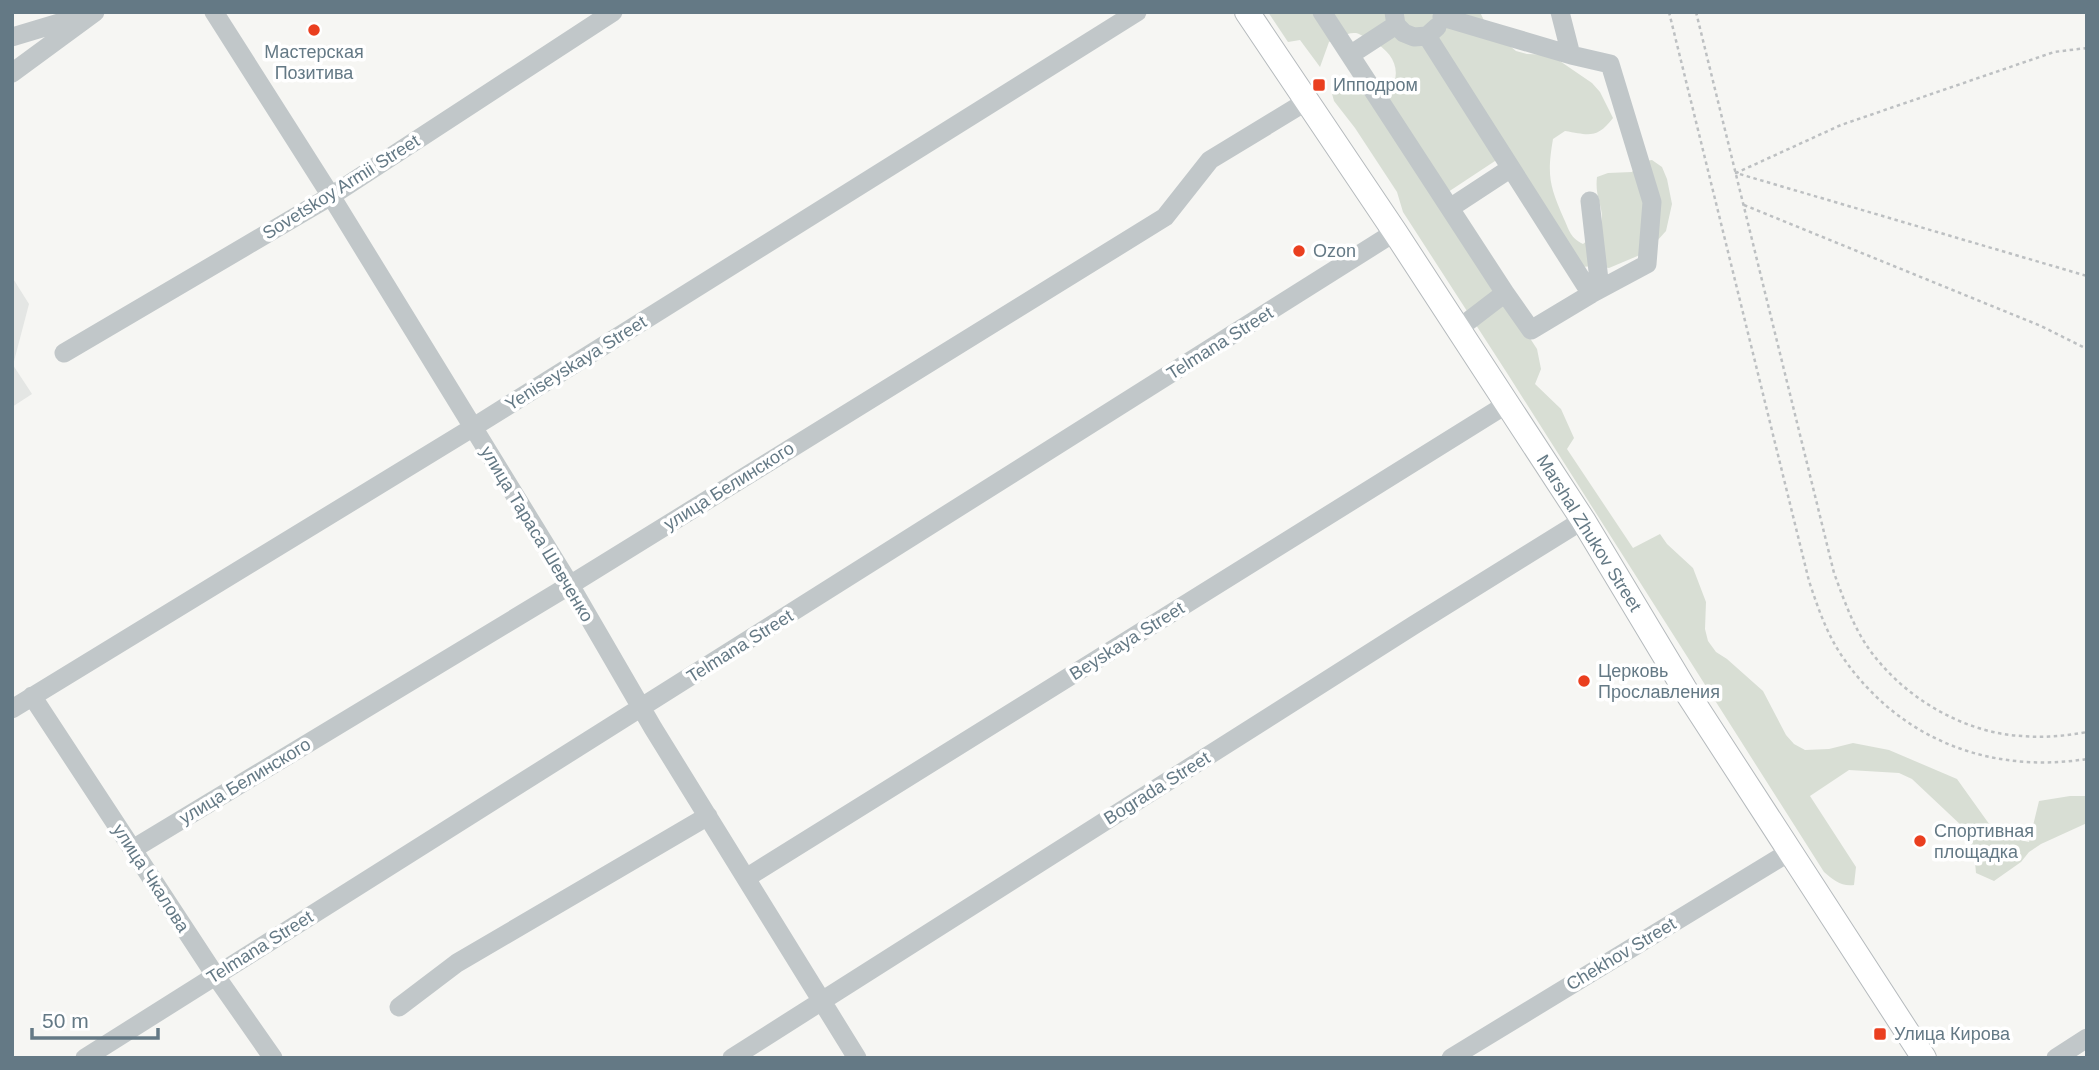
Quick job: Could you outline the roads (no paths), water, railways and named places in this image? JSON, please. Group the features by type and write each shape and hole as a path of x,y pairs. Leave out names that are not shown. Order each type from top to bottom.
{"main road":[{"name":"Marshal Zhukov Street","path":"1247,12 1583,520 1684,688 1924,1058"}],"street":[{"path":"12,37 94,12"},
{"path":"12,73 94,12"},
{"name":"улица Тараса Шевченко","path":"214,12 331,196 857,1058"},
{"name":"Sovetskoy Armii Street","path":"64,353 331,196 613,12"},
{"name":"Yeniseyskaya Street","path":"12,709 472,428 1137,12"},
{"path":"1322,12 1350,55 1450,208 1505,293 1531,330 1647,264 1652,201 1610,64 1571,55 1441,15 1436,29 1427,36 1414,37 1404,33 1395,19 1350,55"},
{"path":"1560,12 1571,55"},
{"path":"1427,36 1591,294"},
{"name":"улица Белинского","path":"133,849 570,585 1165,217 1210,160 1307,101"},
{"path":"1450,208 1511,168"},
{"path":"1590,201 1599,280 1591,294"},
{"name":"Telmana Street","path":"85,1058 1395,232"},
{"path":"1458,329 1505,293"},
{"name":"Beyskaya Street","path":"746,878 1507,404"},
{"name":"Bograda Street","path":"732,1058 1583,520"},
{"name":"улица Чкалова","path":"32,696 215,975 273,1058"},
{"path":"399,1007 457,963 708,816"},
{"name":"Chekhov Street","path":"1451,1058 1791,851"},
{"path":"2056,1058 2087,1038"}],"place":[{"name":"Мастерская Позитива","path":"314,30"},
{"name":"Ипподром","path":"1319,85"},
{"name":"Ozon","path":"1299,251"},
{"name":"Церковь Прославления","path":"1584,681"},
{"name":"Спортивная площадка","path":"1920,841"},
{"name":"Улица Кирова","path":"1880,1034"}]}
